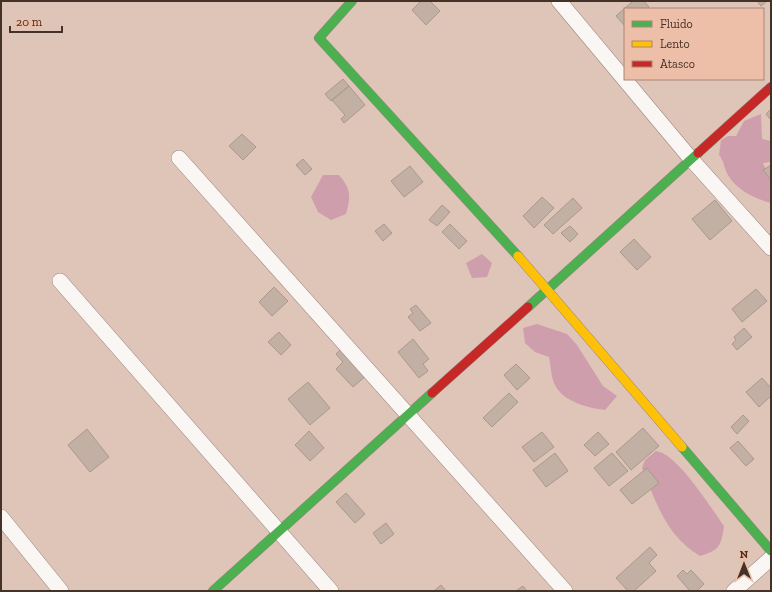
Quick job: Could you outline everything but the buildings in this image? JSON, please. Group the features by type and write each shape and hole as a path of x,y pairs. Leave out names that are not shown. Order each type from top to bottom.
{"street":[{"path":"352,1 319,38 548,289 771,551"},
{"path":"559,1 624,79"},
{"path":"625,80 691,159 771,248"},
{"path":"213,591 771,87"},
{"path":"179,158 565,591"},
{"path":"60,281 331,591"},
{"path":"1,517 61,591"},
{"path":"734,591 771,558"}],"shaded area":[{"path":"761,114 762,139 771,141 771,162 763,163 771,182 771,203 747,193 736,185 728,175 719,155 721,140 728,136 736,136 744,121"},
{"path":"323,175 339,175 346,184 349,193 349,202 346,214 331,220 318,212 311,197"},
{"path":"482,254 492,263 487,277 472,278 466,263"},
{"path":"537,324 567,334 577,345 603,386 617,396 605,410 584,406 570,400 559,391 553,379 549,357 535,352 525,343 523,328"},
{"path":"656,451 664,454 674,461 693,482 724,526 720,543 712,552 700,556 688,548 670,528 658,506 642,468 645,460"}],"traffic: fast":[{"path":"352,1 319,38 518,256"},
{"path":"528,307 698,153"},
{"path":"213,591 432,393"},
{"path":"682,447 771,551"}],"traffic: slow":[{"path":"518,256 682,447"}],"traffic: jam":[{"path":"698,153 771,87"},
{"path":"432,393 528,307"}]}
